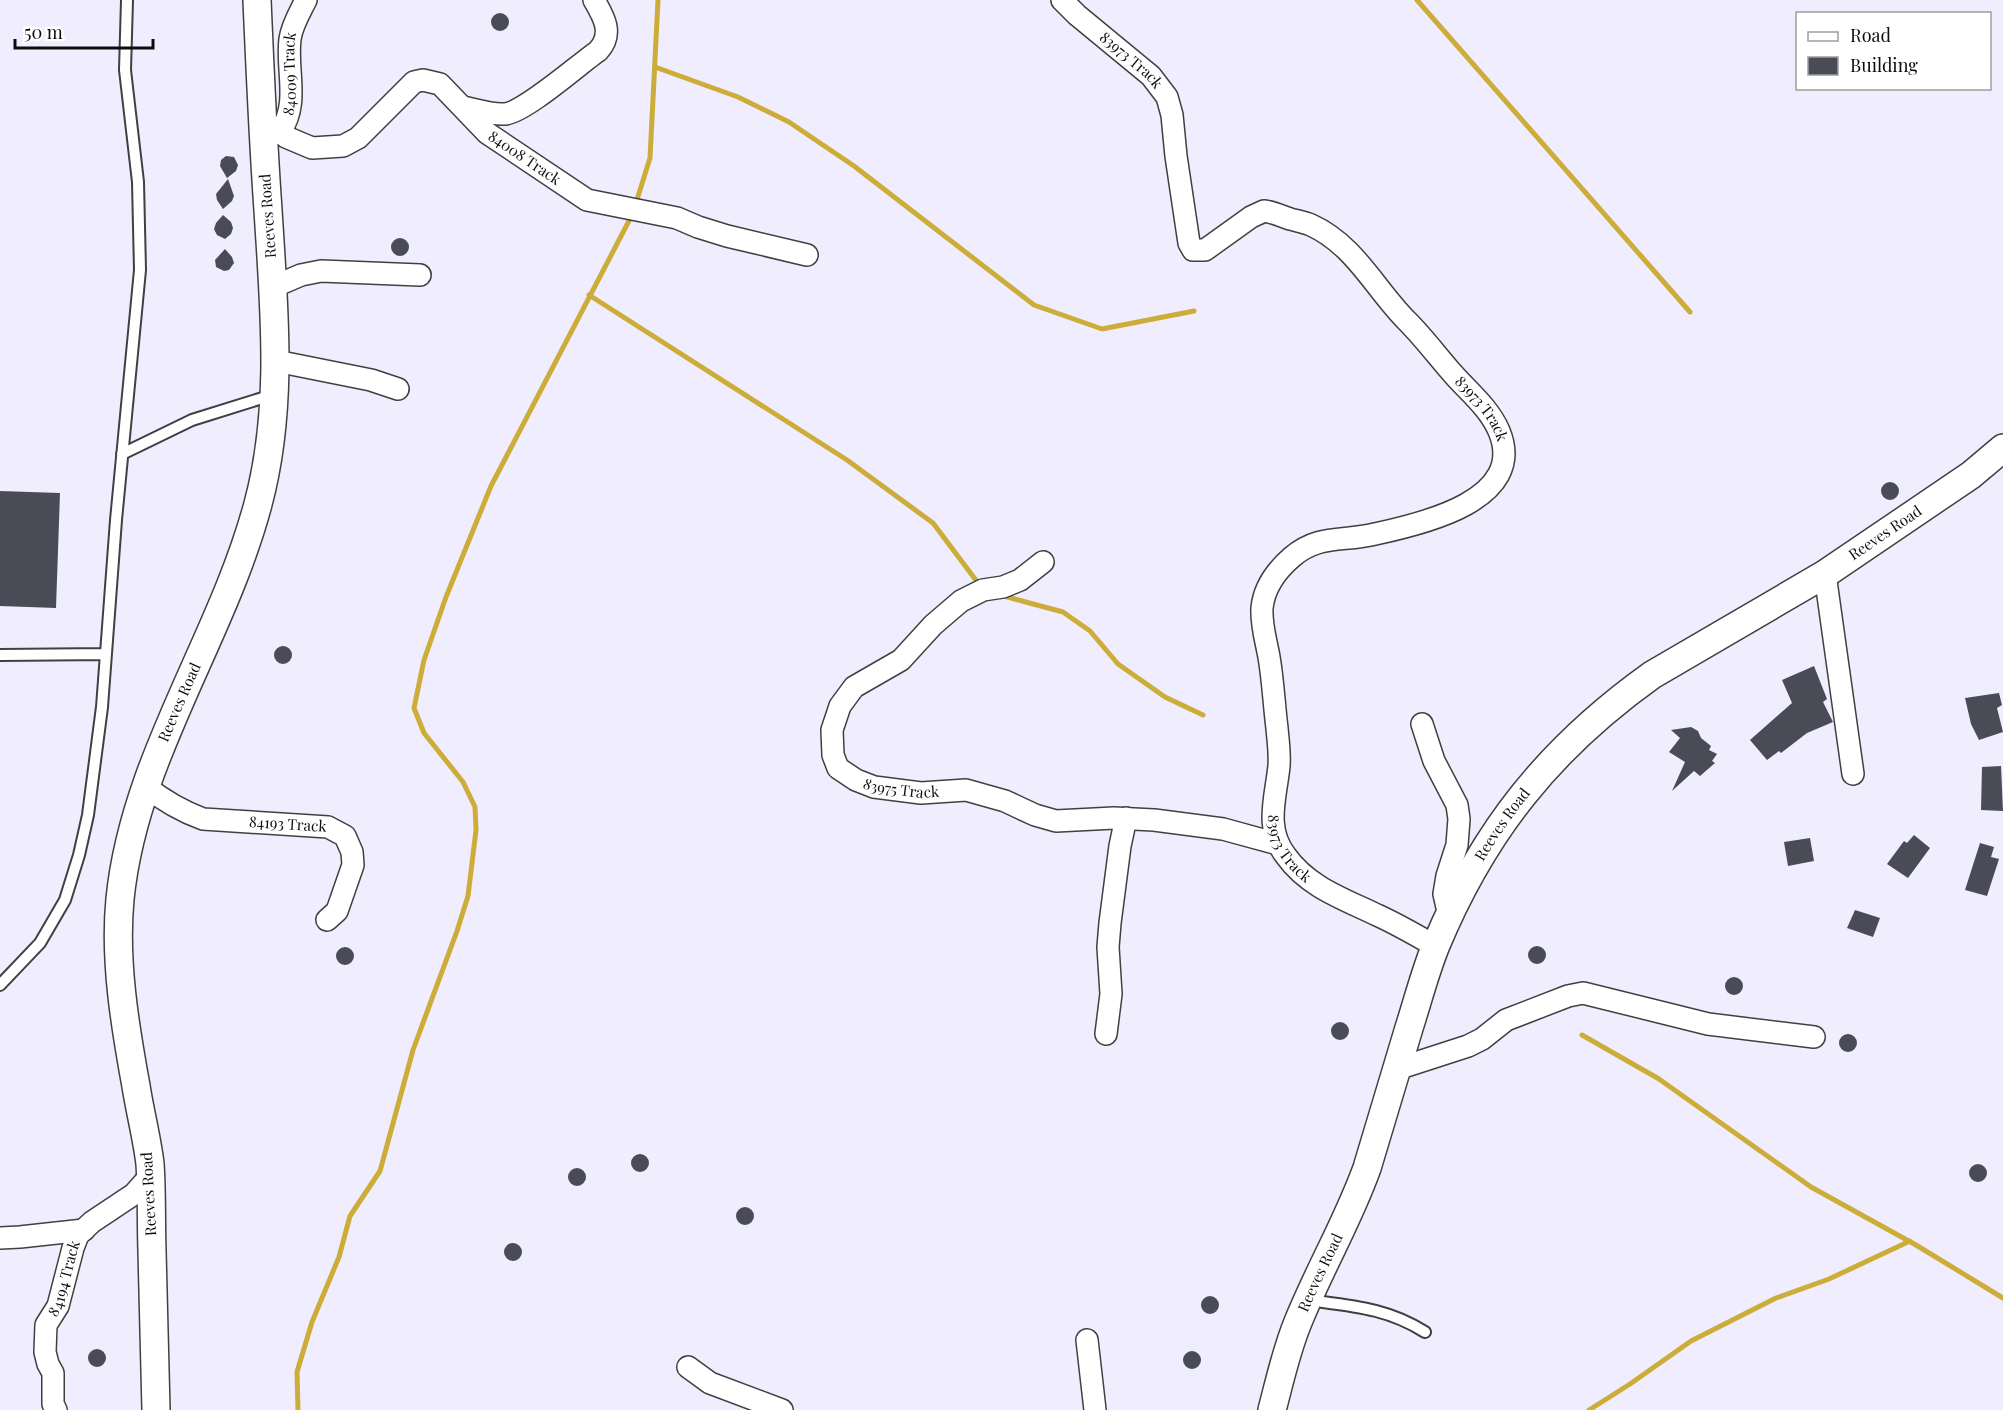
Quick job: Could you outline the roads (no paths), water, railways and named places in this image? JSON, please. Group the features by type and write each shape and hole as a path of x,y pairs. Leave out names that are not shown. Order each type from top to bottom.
{"street":[{"name":"Reeves Road","path":"156,1410 150,1176 124,1005 120,903 125,859 145,786 238,570 260,499 270,446 276,361 271,134 257,0"},
{"name":"84009 Track","path":"271,134 288,117 291,105 290,38 306,0"},
{"path":"463,107 493,114 507,114 523,108 598,51 604,43 607,28 594,0"},
{"name":"83973 Track","path":"1062,0 1151,76 1167,97 1172,115 1184,215 1191,248 1199,251 1208,248 1251,217 1264,211 1315,227 1354,256 1389,302 1480,401 1492,418 1502,440 1504,462 1500,473 1489,487 1464,505 1450,513 1398,528 1370,535 1332,538 1303,548 1275,574 1266,591 1262,609 1262,627 1274,691 1279,744 1279,765 1272,808 1272,823 1278,844 1288,860 1300,872 1336,897 1409,930 1435,946"},
{"name":"84008 Track","path":"271,134 286,137 312,148 343,146 358,138 417,81 428,81 440,84 487,133 587,200 677,218 727,236 807,255"},
{"path":"273,287 301,275 321,272 420,275"},
{"path":"276,361 371,380 398,389"},
{"name":"Reeves Road","path":"1272,1410 1285,1358 1307,1300 1356,1197 1435,946 1469,873 1496,829 1531,783 1588,725 1652,675 1826,574 1971,475 2003,448"},
{"name":"83975 Track","path":"1044,562 1020,580 983,590 961,601 933,625 901,660 854,687 847,695 832,730 833,755 838,768 856,780 874,787 921,793 966,790 1005,801 1035,815 1056,821 1126,818 1223,829 1278,844"},
{"path":"1826,574 1853,774"},
{"path":"1422,724 1434,761 1457,805 1459,819 1457,845 1444,894 1449,916"},
{"name":"84193 Track","path":"145,786 184,812 203,819 328,827 345,836 352,852 353,865 337,911 327,920"},
{"path":"1106,1034 1111,994 1108,947 1110,923 1126,818"},
{"path":"1397,1069 1468,1046 1482,1039 1506,1020 1568,996 1583,993 1708,1024 1814,1037"},
{"name":"84194 Track","path":"56,1410 53,1373 45,1352 46,1325 58,1306 78,1235 92,1222 134,1194 150,1176"},
{"path":"0,1238 84,1230"},
{"path":"1087,1340 1095,1410"},
{"path":"688,1366 710,1383 782,1410"}],"lane":[{"path":"0,985 40,943 65,900 88,815 102,707 122,454 140,270 138,182 125,70 127,0"},
{"path":"122,454 192,420 275,394"},
{"path":"0,655 106,654"},
{"path":"1307,1300 1385,1312 1406,1320 1425,1332"}],"waterway":[{"path":"635,206 650,158 658,0"},
{"path":"1417,0 1690,312"},
{"path":"655,67 738,97 789,122 854,166 1034,305 1102,329 1194,311"},
{"path":"298,1410 297,1372 312,1322 339,1257 350,1216 380,1171 413,1050 468,896 476,830 475,807 463,782 424,733 414,708 424,660 446,597 491,486 632,215"},
{"path":"589,295 847,460 933,523 981,587"},
{"path":"1000,595 1063,612 1090,631 1118,664 1165,697 1203,715"},
{"path":"1582,1035 1659,1079 1811,1187 1916,1245 2003,1298"},
{"path":"1589,1410 1691,1341 1776,1298 1829,1279 1910,1241"}]}
